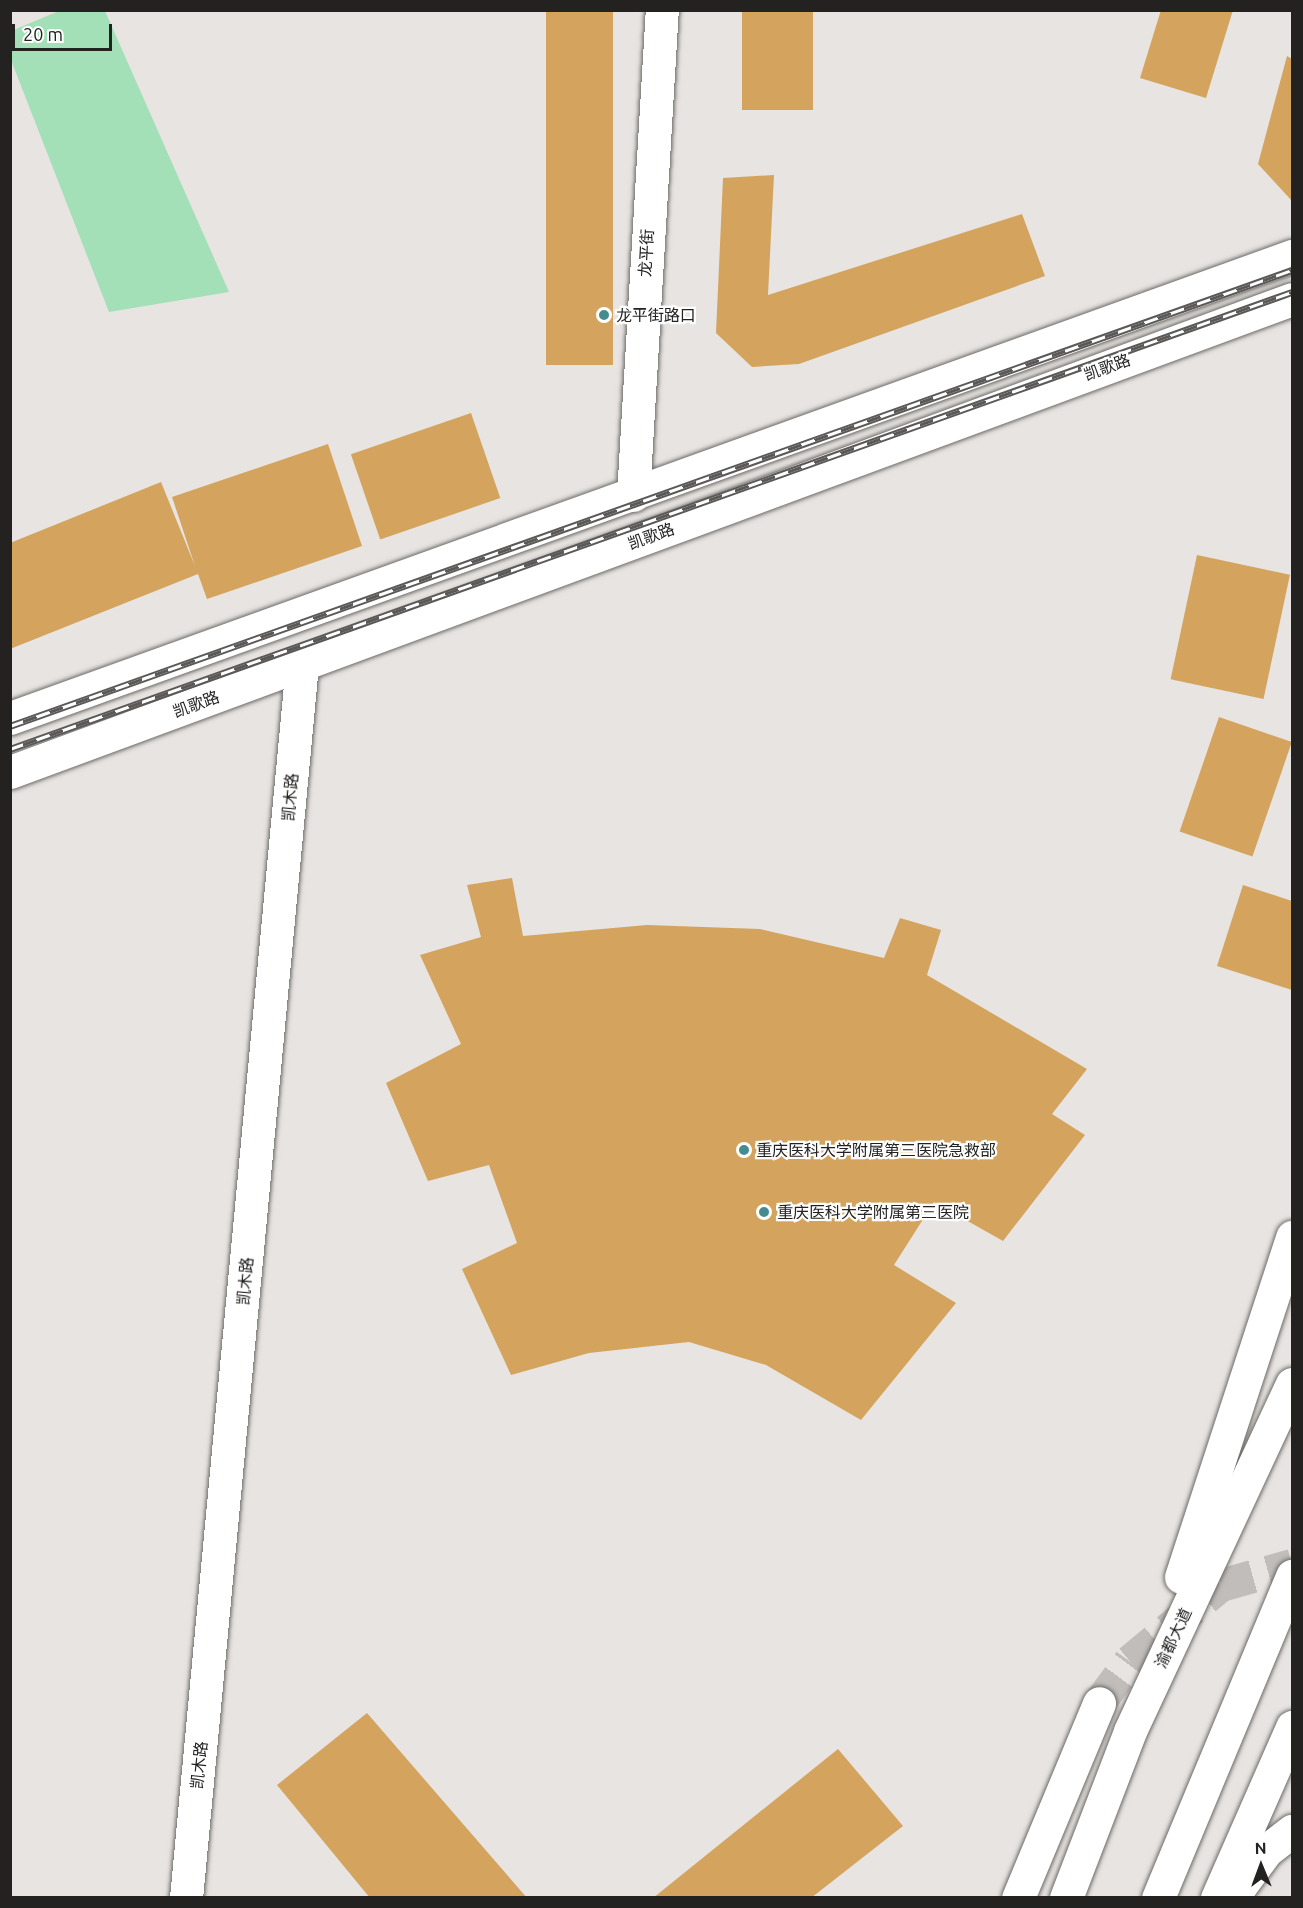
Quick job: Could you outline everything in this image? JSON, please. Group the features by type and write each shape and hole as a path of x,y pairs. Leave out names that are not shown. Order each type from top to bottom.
{"main road":[{"name":"龙平街","path":"633,495 662,10"},
{"path":"10,718 1293,256"},
{"name":"凯歌路","path":"10,772 1293,299"},
{"name":"凯木路","path":"186,1898 302,664"},
{"path":"1130,1731 1293,1237"},
{"name":"渝都大道","path":"1066,1898 1130,1731 1293,1383"},
{"path":"1158,1898 1293,1576"},
{"path":"1018,1898 1099,1703"},
{"path":"1217,1898 1293,1727"},
{"path":"1232,1898 1266,1851 1293,1831"}],"green space":[{"path":"59,11 105,11 229,292 109,312 11,60 11,31"}],"building":[{"path":"546,10 613,10 613,365 546,365"},
{"path":"742,10 813,10 813,110 742,110"},
{"path":"1161,10 1233,10 1206,98 1140,78"},
{"path":"1287,56 1292,59 1292,201 1258,164"},
{"path":"774,175 768,295 1022,214 1045,276 799,364 752,367 716,333 723,178"},
{"path":"471,413 500,498 380,539 351,454"},
{"path":"328,444 362,546 207,599 198,574 10,649 10,543 161,482 195,566 172,497"},
{"path":"1197,555 1290,575 1264,699 1171,679"},
{"path":"1219,717 1292,742 1252,856 1180,831"},
{"name":"重庆医科大学附属第三医院急救部","path":"512,878 523,936 647,925 760,929 884,958 900,918 941,930 927,975 1087,1069 1052,1114 1085,1135 1003,1241 934,1202 894,1265 956,1303 861,1420 766,1365 689,1342 589,1353 511,1375 462,1269 517,1243 489,1165 428,1181 386,1083 461,1044 420,955 481,937 467,885"},
{"path":"1243,885 1292,901 1292,990 1217,966"},
{"path":"367,1713 527,1898 370,1898 277,1785"},
{"path":"838,1749 903,1826 811,1898 653,1898"}],"tunnel":[{"path":"1099,1703 1130,1661 1221,1585 1292,1565"}],"railway":[{"path":"10,726 1292,270"},
{"path":"10,749 1292,292"}],"place":[{"name":"龙平街路口","path":"604,315"},
{"name":"重庆医科大学附属第三医院急救部","path":"744,1150"},
{"name":"重庆医科大学附属第三医院","path":"764,1212"}]}
